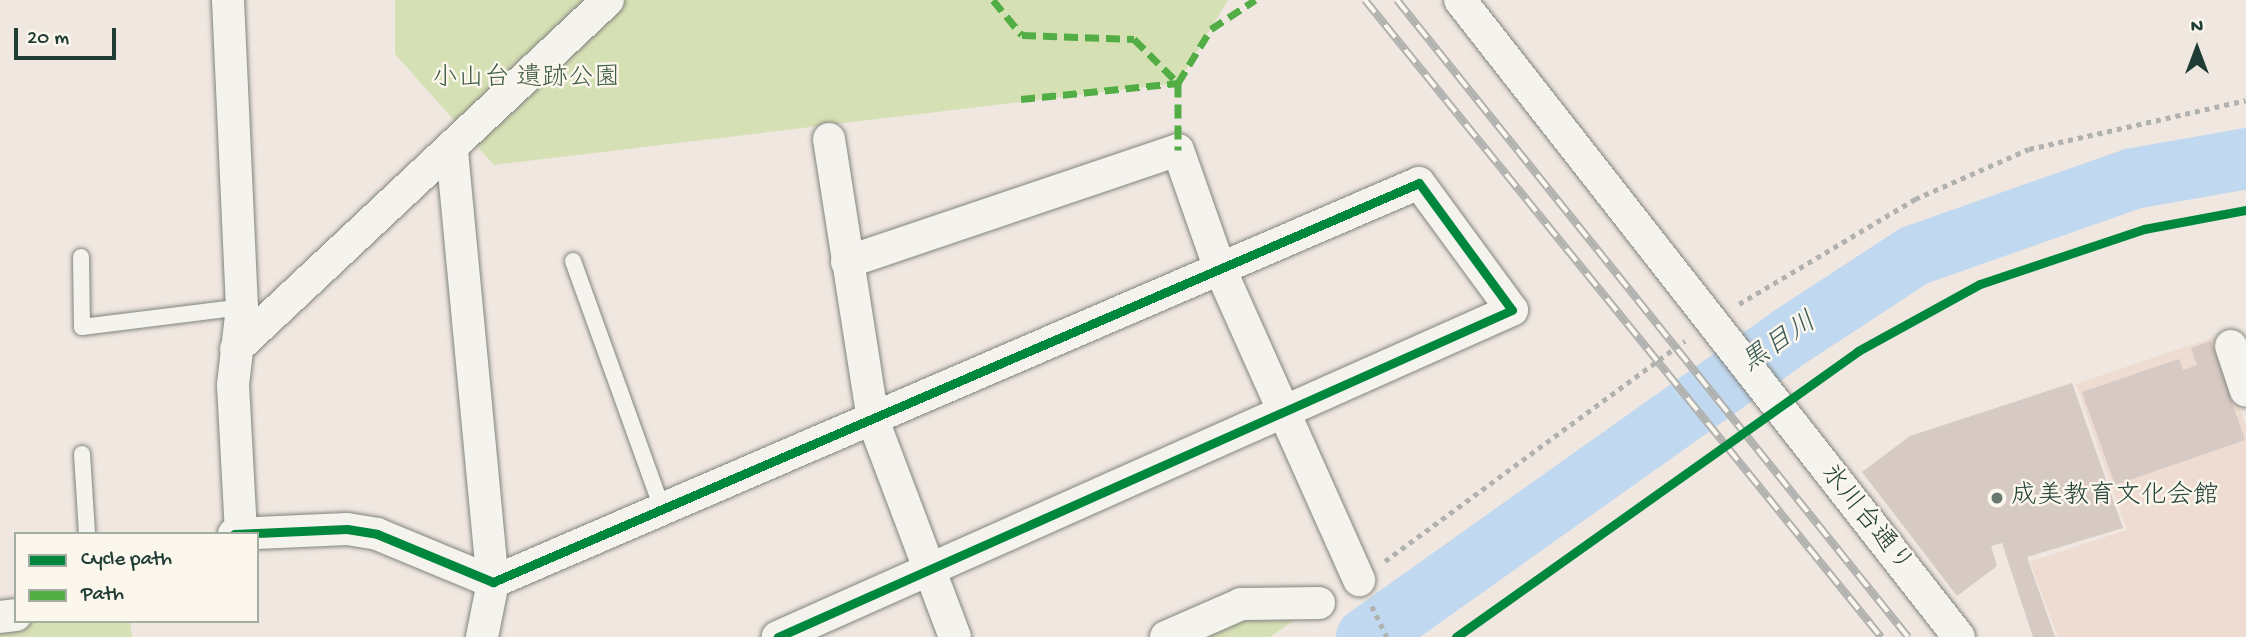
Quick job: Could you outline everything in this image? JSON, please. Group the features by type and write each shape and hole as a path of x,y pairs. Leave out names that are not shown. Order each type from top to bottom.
{"street":[{"path":"228,0 242,307 236,349 238,532"},
{"path":"236,349 452,151 608,0"},
{"name":"氷川台通り","path":"1460,0 1775,407 1959,637"},
{"path":"830,139 873,420 955,637"},
{"path":"848,262 1178,150 1220,269 1359,580"},
{"path":"452,151 493,582 482,637"},
{"path":"259,532 377,534 493,582 1419,183 1512,310 1285,414 778,637"},
{"path":"2231,346 2246,391"},
{"path":"1166,637 1241,604 1319,603"}],"lane":[{"path":"81,257 82,327 242,307"},
{"path":"573,261 663,511"},
{"path":"82,454 87,532"}],"path":[{"path":"1456,637 1775,407 1858,351 1980,284 2144,229 2246,210"}],"shaded area":[{"path":"2215,337 2246,427 2246,637 2058,637 2030,562 2127,530 2076,384"}],"green space":[{"name":"小山台 遺跡公園","path":"395,0 1228,0 1178,83 494,165 395,54"},
{"path":"1319,603 1270,637 1166,637"},
{"path":"20,623 130,623 132,637 0,637 0,627"}],"building":[{"path":"2211,341 2245,440 2115,485 2082,392 2179,359 2183,370 2197,365 2191,348"},
{"name":"成美教育文化会館","path":"2072,383 2123,528 2027,557 2055,637 2033,637 2002,543 1991,546 1997,566 1957,596 1862,472 1910,436"}],"waterway":[{"name":"黒目川","path":"1366,637 1790,336 1914,255 2133,178 2246,158"}],"railway":[{"path":"1365,0 1881,637"},
{"path":"1397,0 1908,637"}],"marked path":[{"path":"993,0 1022,35 1134,39 1178,83 1211,29 1255,0"},
{"path":"1021,99 1178,83 1178,150"}],"cycle path":[{"path":"259,533 347,529 377,534 493,582 1419,183 1512,310 778,637"},
{"path":"1456,637 1858,351 1980,284 2144,229 2246,210"}],"place":[{"name":"成美教育文化会館","path":"1997,498"}]}
